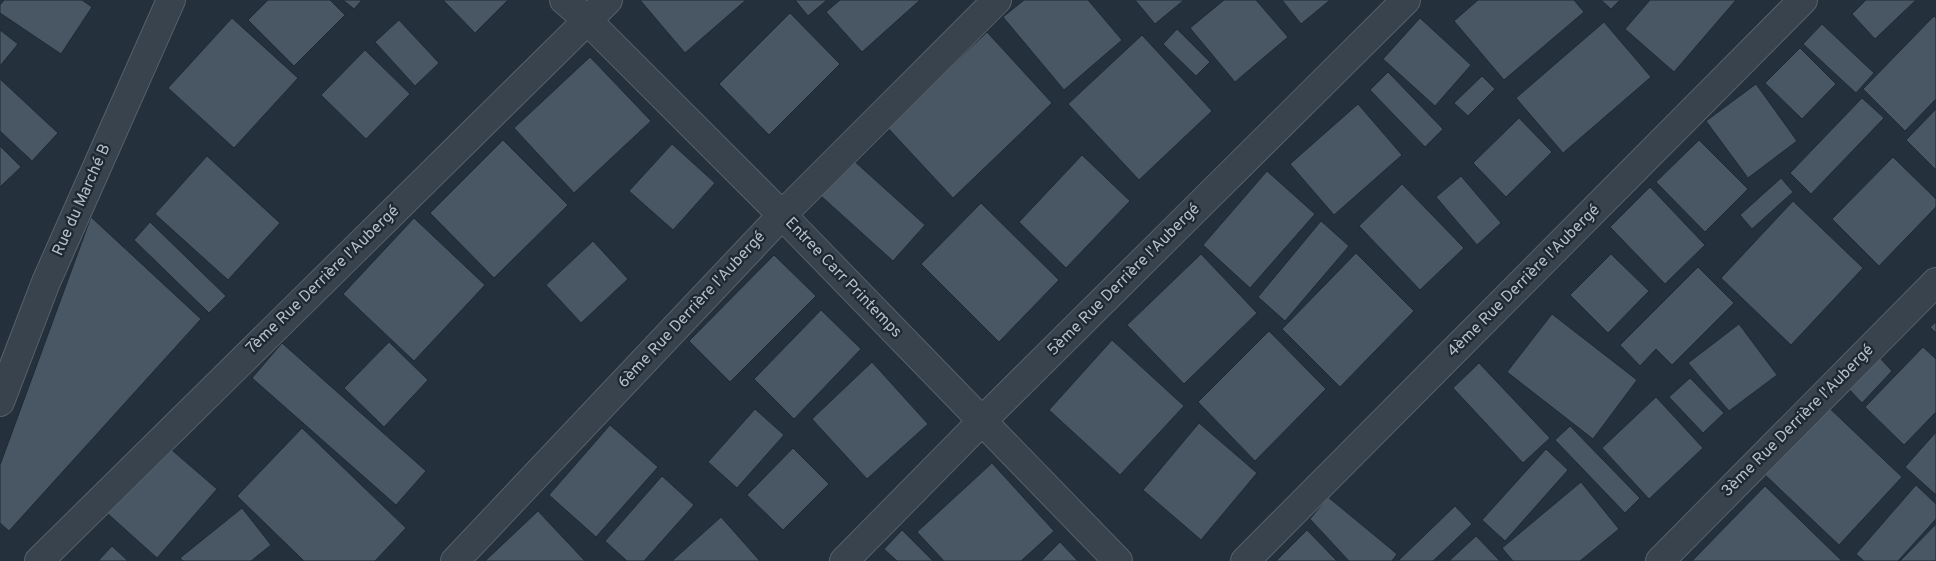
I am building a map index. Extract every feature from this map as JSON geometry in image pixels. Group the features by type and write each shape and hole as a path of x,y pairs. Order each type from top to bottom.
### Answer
{"street":[{"name":"Rue du Marché B","path":"1,398 46,282 171,0"},
{"name":"Entree Carr Printemps","path":"564,0 587,20 782,215 1118,561"},
{"name":"7ème Rue Derrière l'Aubergé","path":"39,561 608,0"},
{"name":"6ème Rue Derrière l'Aubergé","path":"455,561 782,215 997,0"},
{"name":"5ème Rue Derrière l'Aubergé","path":"844,561 982,421 1406,0"},
{"name":"4ème Rue Derrière l'Aubergé","path":"1245,561 1803,0"},
{"name":"3ème Rue Derrière l'Aubergé","path":"1660,561 1936,282"}],"building":[{"path":"4,0 82,0 92,7 61,54 0,13 0,5"},
{"path":"268,0 330,0 345,15 294,66 248,20"},
{"path":"343,0 362,0 354,9"},
{"path":"443,0 508,0 475,33"},
{"path":"640,0 746,0 685,53"},
{"path":"795,0 827,0 808,16"},
{"path":"840,0 920,0 862,52 826,12"},
{"path":"1024,0 1088,0 1122,40 1064,90 1003,17"},
{"path":"1135,0 1184,0 1155,24"},
{"path":"1224,0 1256,0 1288,37 1235,82 1190,28"},
{"path":"1282,0 1330,0 1301,24"},
{"path":"1478,0 1574,0 1584,12 1504,80 1454,21"},
{"path":"1601,0 1620,0 1611,9"},
{"path":"1650,0 1736,0 1674,72 1625,29"},
{"path":"1866,0 1916,0 1875,39 1852,14"},
{"path":"790,13 840,64 769,135 719,84"},
{"path":"1934,16 1936,18 1936,99 1905,131 1863,89"},
{"path":"232,18 298,78 234,148 168,88"},
{"path":"1420,18 1471,65 1435,106 1383,59"},
{"path":"399,20 439,63 415,86 375,42"},
{"path":"1604,22 1651,77 1563,153 1516,98"},
{"path":"1822,24 1874,73 1856,93 1803,44"},
{"path":"1177,29 1210,62 1196,76 1163,44"},
{"path":"0,30 18,44 0,66"},
{"path":"987,32 1052,103 953,198 887,127"},
{"path":"1142,35 1212,111 1139,180 1068,104"},
{"path":"1800,48 1836,84 1802,119 1765,83"},
{"path":"365,50 410,94 366,139 321,95"},
{"path":"590,57 651,121 574,193 514,128"},
{"path":"1388,72 1443,129 1425,147 1370,90"},
{"path":"1482,76 1495,89 1468,116 1454,103"},
{"path":"0,79 58,133 32,161 0,131"},
{"path":"1756,84 1797,141 1748,178 1706,121"},
{"path":"1862,98 1884,118 1811,194 1790,173"},
{"path":"1358,104 1402,155 1334,215 1290,164"},
{"path":"1936,109 1936,170 1906,140"},
{"path":"1519,118 1552,152 1506,197 1473,163"},
{"path":"503,140 568,205 494,278 430,213"},
{"path":"1699,140 1748,189 1705,232 1656,182"},
{"path":"672,144 715,183 673,230 629,191"},
{"path":"0,146 21,167 0,187"},
{"path":"1082,155 1130,201 1066,268 1019,222"},
{"path":"207,156 280,223 228,280 155,214"},
{"path":"1893,157 1936,199 1936,207 1879,266 1832,219"},
{"path":"853,160 925,225 893,261 821,196"},
{"path":"1267,171 1315,214 1250,288 1203,245"},
{"path":"1461,176 1501,223 1477,245 1436,197"},
{"path":"1781,178 1793,192 1752,229 1740,215"},
{"path":"1402,184 1464,248 1420,290 1359,226"},
{"path":"1650,187 1705,245 1665,284 1610,227"},
{"path":"1793,201 1863,268 1791,345 1721,278"},
{"path":"981,203 1059,280 999,342 921,264"},
{"path":"91,217 201,319 9,531 0,523 0,465"},
{"path":"414,218 485,285 414,361 343,294"},
{"path":"1321,221 1349,246 1285,321 1258,297"},
{"path":"150,222 226,296 209,313 134,240"},
{"path":"593,241 628,279 581,323 546,285"},
{"path":"1356,253 1414,311 1340,387 1282,329"},
{"path":"1201,254 1257,313 1184,384 1127,325"},
{"path":"1611,254 1649,291 1608,333 1570,295"},
{"path":"774,255 816,296 730,382 689,341"},
{"path":"1698,267 1734,303 1672,365 1656,349 1640,366 1620,345"},
{"path":"821,310 861,349 794,419 754,379"},
{"path":"1552,314 1637,380 1593,439 1507,372"},
{"path":"1936,322 1936,333 1930,327"},
{"path":"1739,324 1777,375 1729,411 1688,363"},
{"path":"1269,331 1326,389 1255,461 1198,402"},
{"path":"1112,340 1184,406 1120,475 1049,410"},
{"path":"389,342 428,380 384,427 344,388"},
{"path":"282,343 426,471 396,505 252,378"},
{"path":"1923,347 1936,359 1936,412 1904,445 1865,407"},
{"path":"1878,356 1892,371 1862,403 1847,387"},
{"path":"872,362 928,424 867,479 812,419"},
{"path":"1479,363 1550,438 1523,463 1453,388"},
{"path":"1690,378 1724,413 1703,433 1669,397"},
{"path":"1656,397 1703,448 1649,499 1602,448"},
{"path":"1824,403 1902,477 1839,545 1762,472"},
{"path":"755,409 784,435 737,488 708,462"},
{"path":"1199,423 1257,473 1201,540 1143,490"},
{"path":"610,425 658,467 596,537 549,495"},
{"path":"1570,426 1640,498 1625,513 1555,440"},
{"path":"302,428 406,528 375,561 304,561 237,496"},
{"path":"1936,432 1936,495 1905,467"},
{"path":"166,445 217,489 157,558 107,513"},
{"path":"793,448 829,484 783,530 747,495"},
{"path":"1546,449 1568,470 1505,541 1482,520"},
{"path":"992,463 1054,531 1021,561 944,561 917,532"},
{"path":"662,476 694,505 644,561 627,561 605,541"},
{"path":"1581,482 1619,529 1580,561 1513,561 1502,548"},
{"path":"1916,485 1936,504 1936,519 1898,561 1864,561 1856,554"},
{"path":"1765,486 1842,561 1692,561"},
{"path":"1328,497 1397,554 1392,561 1349,561 1310,519"},
{"path":"1455,506 1472,524 1433,561 1398,561"},
{"path":"242,508 271,545 251,561 183,561 180,558"},
{"path":"538,511 585,561 485,561"},
{"path":"721,517 760,561 672,561"},
{"path":"1936,524 1936,561 1900,561"},
{"path":"902,530 933,561 897,561 884,549"},
{"path":"1307,530 1337,561 1276,561"},
{"path":"1476,536 1500,561 1449,561"},
{"path":"1060,542 1078,561 1041,561"},
{"path":"112,546 128,561 98,561"}]}
